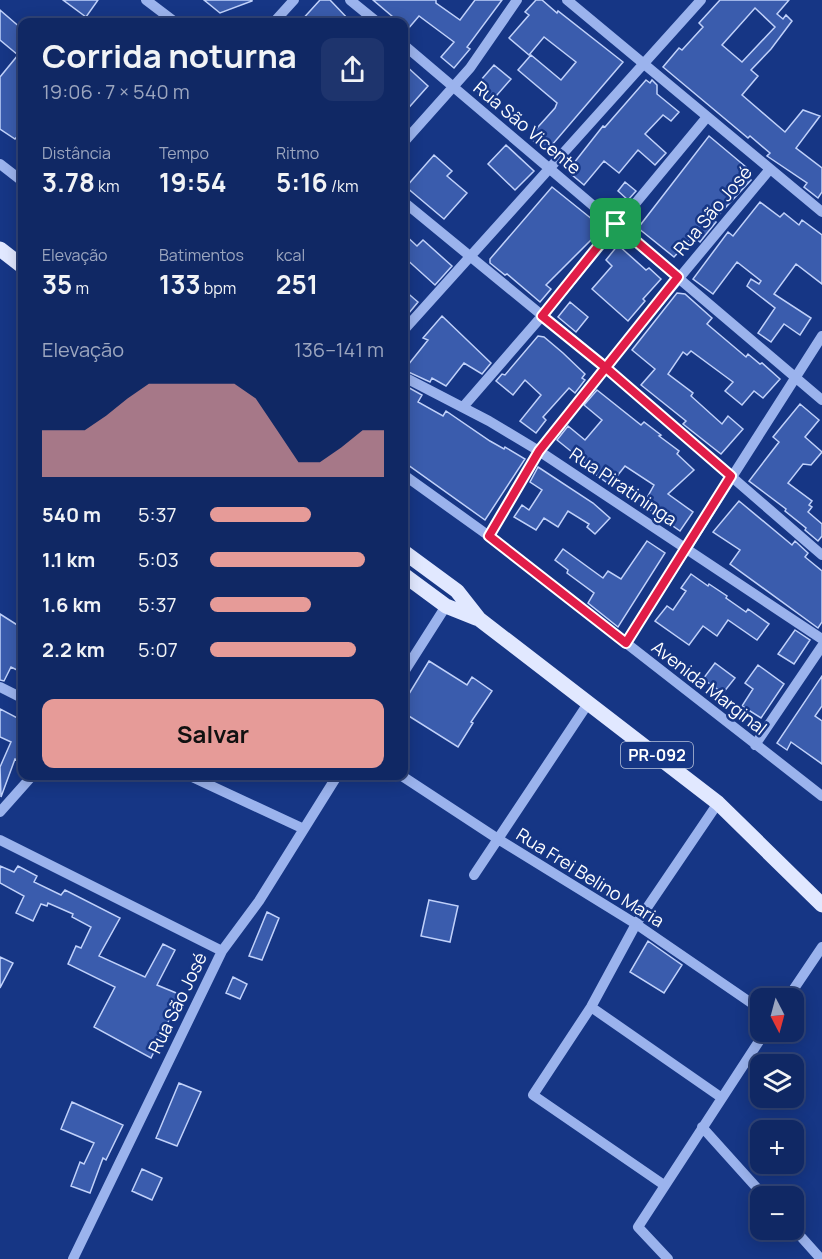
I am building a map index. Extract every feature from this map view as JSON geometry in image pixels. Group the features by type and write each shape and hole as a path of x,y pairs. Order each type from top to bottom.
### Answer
{"main road":[{"path":"0,249 18,263"},
{"name":"PR-092","path":"408,555 457,591 479,619 718,802 822,905"},
{"name":"PR-092","path":"408,578 446,606 479,619"}],"street":[{"path":"147,0 170,18"},
{"path":"278,18 294,0"},
{"path":"350,0 372,18"},
{"path":"408,138 454,87 517,0"},
{"path":"567,0 822,212"},
{"path":"408,326 701,0"},
{"name":"Rua São Vicente","path":"408,48 822,400"},
{"path":"463,407 542,316 706,117"},
{"path":"0,164 18,178"},
{"name":"Rua São José","path":"489,536 539,451 678,277 770,169"},
{"path":"408,205 605,367 822,555"},
{"path":"626,643 822,336"},
{"name":"Rua Piratininga","path":"408,379 463,407 539,451 822,639"},
{"name":"Avenida Marginal","path":"408,478 489,536 822,796"},
{"path":"408,666 446,606"},
{"path":"754,745 822,646"},
{"path":"0,687 18,696"},
{"path":"474,875 589,702"},
{"path":"0,812 28,780"},
{"path":"199,780 304,829"},
{"name":"Rua São José","path":"73,1259 222,951 259,902 335,780"},
{"name":"Rua Frei Belino Maria","path":"408,780 498,839 636,924 750,1002"},
{"path":"664,1185 533,1095 591,1007 636,924 718,802"},
{"path":"0,840 222,951"},
{"path":"795,988 822,948"},
{"path":"591,1007 722,1098"},
{"path":"668,1259 638,1227 758,1042"},
{"path":"702,1127 755,1186"},
{"path":"804,1240 821,1259"}],"building":[{"path":"63,0 98,0 86,17"},
{"path":"204,0 252,0 252,1 220,13"},
{"path":"320,0 330,0 347,18 304,18"},
{"path":"373,0 436,0 436,3 460,20 475,0 502,0 467,47 470,49 454,68 441,57 454,42 419,16 408,29 408,18 394,18"},
{"path":"536,0 542,0 557,13 558,11 623,62 546,152 529,137 557,103 518,70 531,55 561,80 576,62 544,37 529,55 509,38 529,15 525,12"},
{"path":"720,0 789,0 777,14 783,19 786,15 792,21 771,49 751,70 758,76 742,95 785,132 803,110 820,116 796,148 822,168 822,192 818,198 804,187 807,183 767,156 770,153 750,136 748,138 663,67 679,48 682,50 703,27 699,23","holes":["755,8 775,27 742,62 722,45"]},
{"path":"0,10 18,26 18,55 0,40"},
{"path":"18,55 18,136 15,139 0,129 0,77"},
{"path":"494,65 511,79 490,103 474,88"},
{"path":"408,68 428,86 408,108"},
{"path":"646,80 650,83 652,80 657,85 657,94 679,112 671,121 663,115 645,134 666,153 655,165 638,150 619,173 604,161 584,185 571,174 570,168 603,126 605,127"},
{"path":"709,136 752,172 748,177 751,180 714,220 716,222 700,242 693,236 674,257 638,228"},
{"path":"506,145 534,171 515,190 488,164"},
{"path":"434,155 452,171 447,176 467,193 444,219 408,189 408,185"},
{"path":"625,182 636,191 628,200 618,191"},
{"path":"552,187 603,228 546,285 551,289 540,302 490,263 490,259"},
{"path":"760,202 780,217 784,213 799,225 802,220 822,235 822,284 796,264 774,294 811,318 800,335 784,324 771,342 758,333 775,308 747,286 751,279 759,284 761,281 737,262 713,294 693,279 728,232 733,236"},
{"path":"408,238 417,246 423,240 452,266 435,285 408,261"},
{"path":"618,245 646,270 649,268 661,279 628,321 592,289 612,266 606,260"},
{"path":"408,293 418,302 408,314"},
{"path":"677,293 685,294 712,318 707,324 746,357 748,354 760,364 762,363 780,379 763,398 754,391 742,405 725,391 733,382 691,351 687,355 683,352 668,374 693,393 691,396 722,424 728,416 743,429 721,454 683,424 686,421 641,385 655,369 632,350"},
{"path":"570,302 588,317 576,332 558,317"},
{"path":"442,316 491,363 482,374 464,363 446,386 432,378 430,382 408,372 408,365 428,340 423,338"},
{"path":"538,336 544,337 563,353 585,374 582,378 585,380 575,393 569,388 543,417 546,420 536,433 520,421 541,395 525,380 513,395 496,381 502,374 505,375"},
{"path":"408,387 422,395 418,402 443,416 446,411 490,441 525,459 485,520 408,465"},
{"path":"597,390 641,425 644,422 661,435 659,436 679,451 677,454 694,470 668,494 693,512 680,531 643,505 654,485 625,466 610,485 557,440 568,426 585,440 602,420 584,405"},
{"path":"800,404 819,420 805,437 822,452 811,465 803,464 788,483 812,501 809,505 812,507 808,512 822,524 822,536 818,541 785,511 786,509 749,481 779,442 773,437"},
{"path":"538,467 593,503 610,518 595,534 587,527 589,524 568,511 558,527 544,518 536,530 514,517 522,505 529,510 542,490 530,482"},
{"path":"739,501 792,545 795,541 808,553 805,557 822,571 822,622 818,628 730,564 740,550 713,532"},
{"path":"647,541 665,553 618,627 588,603 594,593 567,573 568,570 555,560 563,549 603,578 608,571 621,579"},
{"path":"691,574 727,596 726,598 746,612 748,609 769,624 757,640 728,620 717,636 703,626 689,645 655,621 667,606 673,610 686,591 681,588"},
{"path":"0,614 18,625 18,670 11,667 4,681 0,680"},
{"path":"795,630 810,640 794,664 778,654"},
{"path":"429,661 467,685 472,677 492,691 471,722 473,723 458,747 408,716 408,695"},
{"path":"715,663 735,678 723,693 703,679"},
{"path":"758,665 784,684 761,718 742,706 753,689 745,683"},
{"path":"822,676 822,706 815,716 822,721 822,764 791,742 787,750 777,743"},
{"path":"0,709 18,718 18,760 15,759 1,797 0,767 11,742 0,737"},
{"path":"0,866 14,872 18,866 37,876 34,882 61,895 65,890 120,918 99,956 145,977 163,944 175,950 157,985 181,995 151,1058 94,1027 115,987 68,964 76,946 81,948 91,927 72,917 73,914 48,903 47,906 41,904 33,921 16,913 24,896 0,883"},
{"path":"429,900 458,906 450,942 421,936"},
{"path":"267,912 279,918 262,960 249,956"},
{"path":"648,941 682,965 664,993 630,972"},
{"path":"0,957 13,963 0,988"},
{"path":"233,977 247,984 240,999 226,993"},
{"path":"179,1083 201,1092 177,1146 156,1138"},
{"path":"72,1102 123,1125 106,1160 103,1158 90,1193 71,1186 80,1162 84,1164 94,1143 61,1129"},
{"path":"142,1169 162,1178 152,1200 132,1191"}],"route":[{"path":"616,224 542,316 605,367 731,476 626,643 489,536 539,451 605,367 678,277 616,224"}]}
